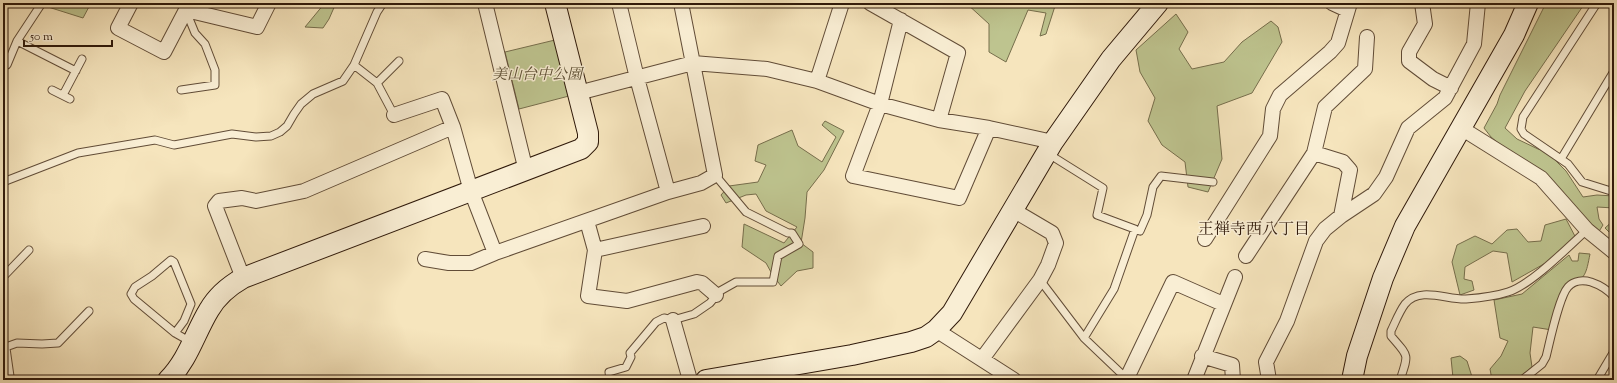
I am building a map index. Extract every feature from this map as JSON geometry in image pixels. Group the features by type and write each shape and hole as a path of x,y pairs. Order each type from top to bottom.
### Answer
{"street":[{"path":"131,3 118,28 164,52 186,10 257,27 268,3"},
{"path":"484,3 526,171"},
{"path":"168,380 193,344 208,310 213,303 234,283 243,278 581,149 588,142 588,133 555,3"},
{"path":"619,3 637,78 668,192"},
{"path":"425,259 448,263 471,263 587,220 668,192 701,183 715,175 681,3"},
{"path":"817,81 842,3"},
{"path":"870,3 958,53 939,120"},
{"path":"706,380 852,355 911,342 926,337 936,330 952,313 1050,148 1111,60 1158,3"},
{"path":"1205,239 1270,136 1273,108 1280,95 1330,52 1338,43 1349,6 1332,3"},
{"path":"1422,3 1425,24 1409,52 1409,61 1434,79 1451,88"},
{"path":"1269,380 1266,362 1287,321 1316,241 1325,230 1341,216 1374,194 1386,177 1408,128 1446,98 1474,44 1478,3"},
{"path":"1352,380 1357,356 1383,278 1405,226 1514,35 1528,3"},
{"path":"901,20 880,104 853,176 959,198 989,128"},
{"path":"1246,256 1314,153 1325,107 1365,69 1367,36"},
{"path":"578,93 694,63 767,69 817,81 880,104 939,120 989,128 1050,148"},
{"path":"394,115 442,99 453,127 472,191 495,253"},
{"path":"243,278 215,206 219,201 242,198 256,201 304,191 453,127"},
{"path":"1461,128 1541,178 1586,230 1614,252"},
{"path":"1314,153 1343,162 1350,170 1341,216"},
{"path":"982,359 1040,280 1048,265 1056,243 1052,233 1013,210"},
{"path":"587,220 595,250 588,296 627,301 697,282 702,283 716,295"},
{"path":"595,250 703,226"},
{"path":"1194,380 1202,356 1235,277"},
{"path":"1126,380 1173,282 1224,304"},
{"path":"673,320 690,380"},
{"path":"936,330 1014,380"},
{"path":"3,353 7,380"},
{"path":"1202,356 1232,365 1233,380"}],"lane":[{"path":"3,64 7,65 17,41 42,3"},
{"path":"3,182 78,153 155,140 174,145 232,134 256,137 271,136 280,132 284,129 301,104 313,94 343,81 354,65 377,12 383,3"},
{"path":"1597,3 1523,117 1521,129 1524,134 1568,164 1582,182 1614,192"},
{"path":"181,90 197,91 215,85 215,70 205,44 195,33 186,10"},
{"path":"17,41 76,71"},
{"path":"63,95 82,59"},
{"path":"376,83 399,61"},
{"path":"354,65 376,83 394,115"},
{"path":"1561,159 1614,72"},
{"path":"52,90 70,99"},
{"path":"1050,148 1103,188 1097,215 1140,231 1147,215 1153,187 1161,176 1213,182"},
{"path":"610,380 608,372 626,367 631,357 630,353 656,322 664,318 673,320 694,314 710,303 720,291 736,282 773,282 778,256 799,244 792,233 788,233 746,212 715,175"},
{"path":"1084,338 1114,289 1135,229"},
{"path":"1400,380 1407,359 1406,353 1391,336 1391,331 1406,304 1414,298 1422,295 1466,299 1508,292 1519,288 1536,275 1586,230"},
{"path":"3,277 29,250"},
{"path":"175,333 184,321 191,304 174,262 171,260 152,276 135,287 132,294 134,299 175,333 193,344"},
{"path":"1040,280 1084,338 1126,380"},
{"path":"1522,380 1542,364 1546,357 1563,296 1568,286 1575,282 1586,280 1598,284 1614,297"},
{"path":"3,348 17,343 58,343 89,311"},
{"path":"1597,380 1613,353 1614,348"}],"green space":[{"path":"47,3 91,3 83,18 45,6"},
{"path":"323,3 336,3 323,28 305,27 324,4"},
{"path":"966,3 1056,3 1046,34 1040,36 1046,13 1028,10 1006,62 989,52 989,24"},
{"path":"1546,3 1585,3 1525,91 1505,128 1517,139 1538,149 1546,151 1566,171 1583,197 1597,195 1614,196 1614,208 1597,207 1599,219 1603,225 1598,233 1531,170 1491,137 1484,128"},
{"path":"1176,14 1188,32 1179,49 1192,69 1224,62 1242,42 1271,21 1278,27 1282,42 1252,93 1217,106 1222,159 1208,192 1188,187 1185,162 1162,145 1148,121 1155,98 1140,72 1136,50"},
{"name":"美山台中公園","path":"555,40 569,96 519,109 505,52"},
{"path":"825,121 844,131 824,170 807,192 801,243 813,252 813,268 797,271 781,286 766,263 742,247 744,224 784,243 797,227 766,211 756,194 746,195 726,203 721,195 729,186 758,182 766,165 755,161 758,145 792,130 798,146 822,162 836,137 822,125"},
{"path":"1566,219 1578,242 1558,256 1512,282 1507,253 1493,251 1465,267 1464,279 1472,281 1474,290 1460,295 1452,262 1457,245 1475,236 1492,244 1507,230 1517,229 1528,242 1541,241 1545,225"},
{"path":"1614,220 1614,235 1613,236 1605,228"},
{"path":"1579,253 1590,254 1586,271 1582,278 1568,288 1552,330 1533,327 1530,353 1532,367 1516,380 1492,380 1490,369 1501,356 1508,341 1500,338 1494,300 1522,294 1569,255 1572,261 1578,261"},
{"path":"1460,356 1467,361 1473,380 1451,380 1453,378 1451,358"}],"district":[{"name":"王禅寺西八丁目","path":"1254,228"}]}
